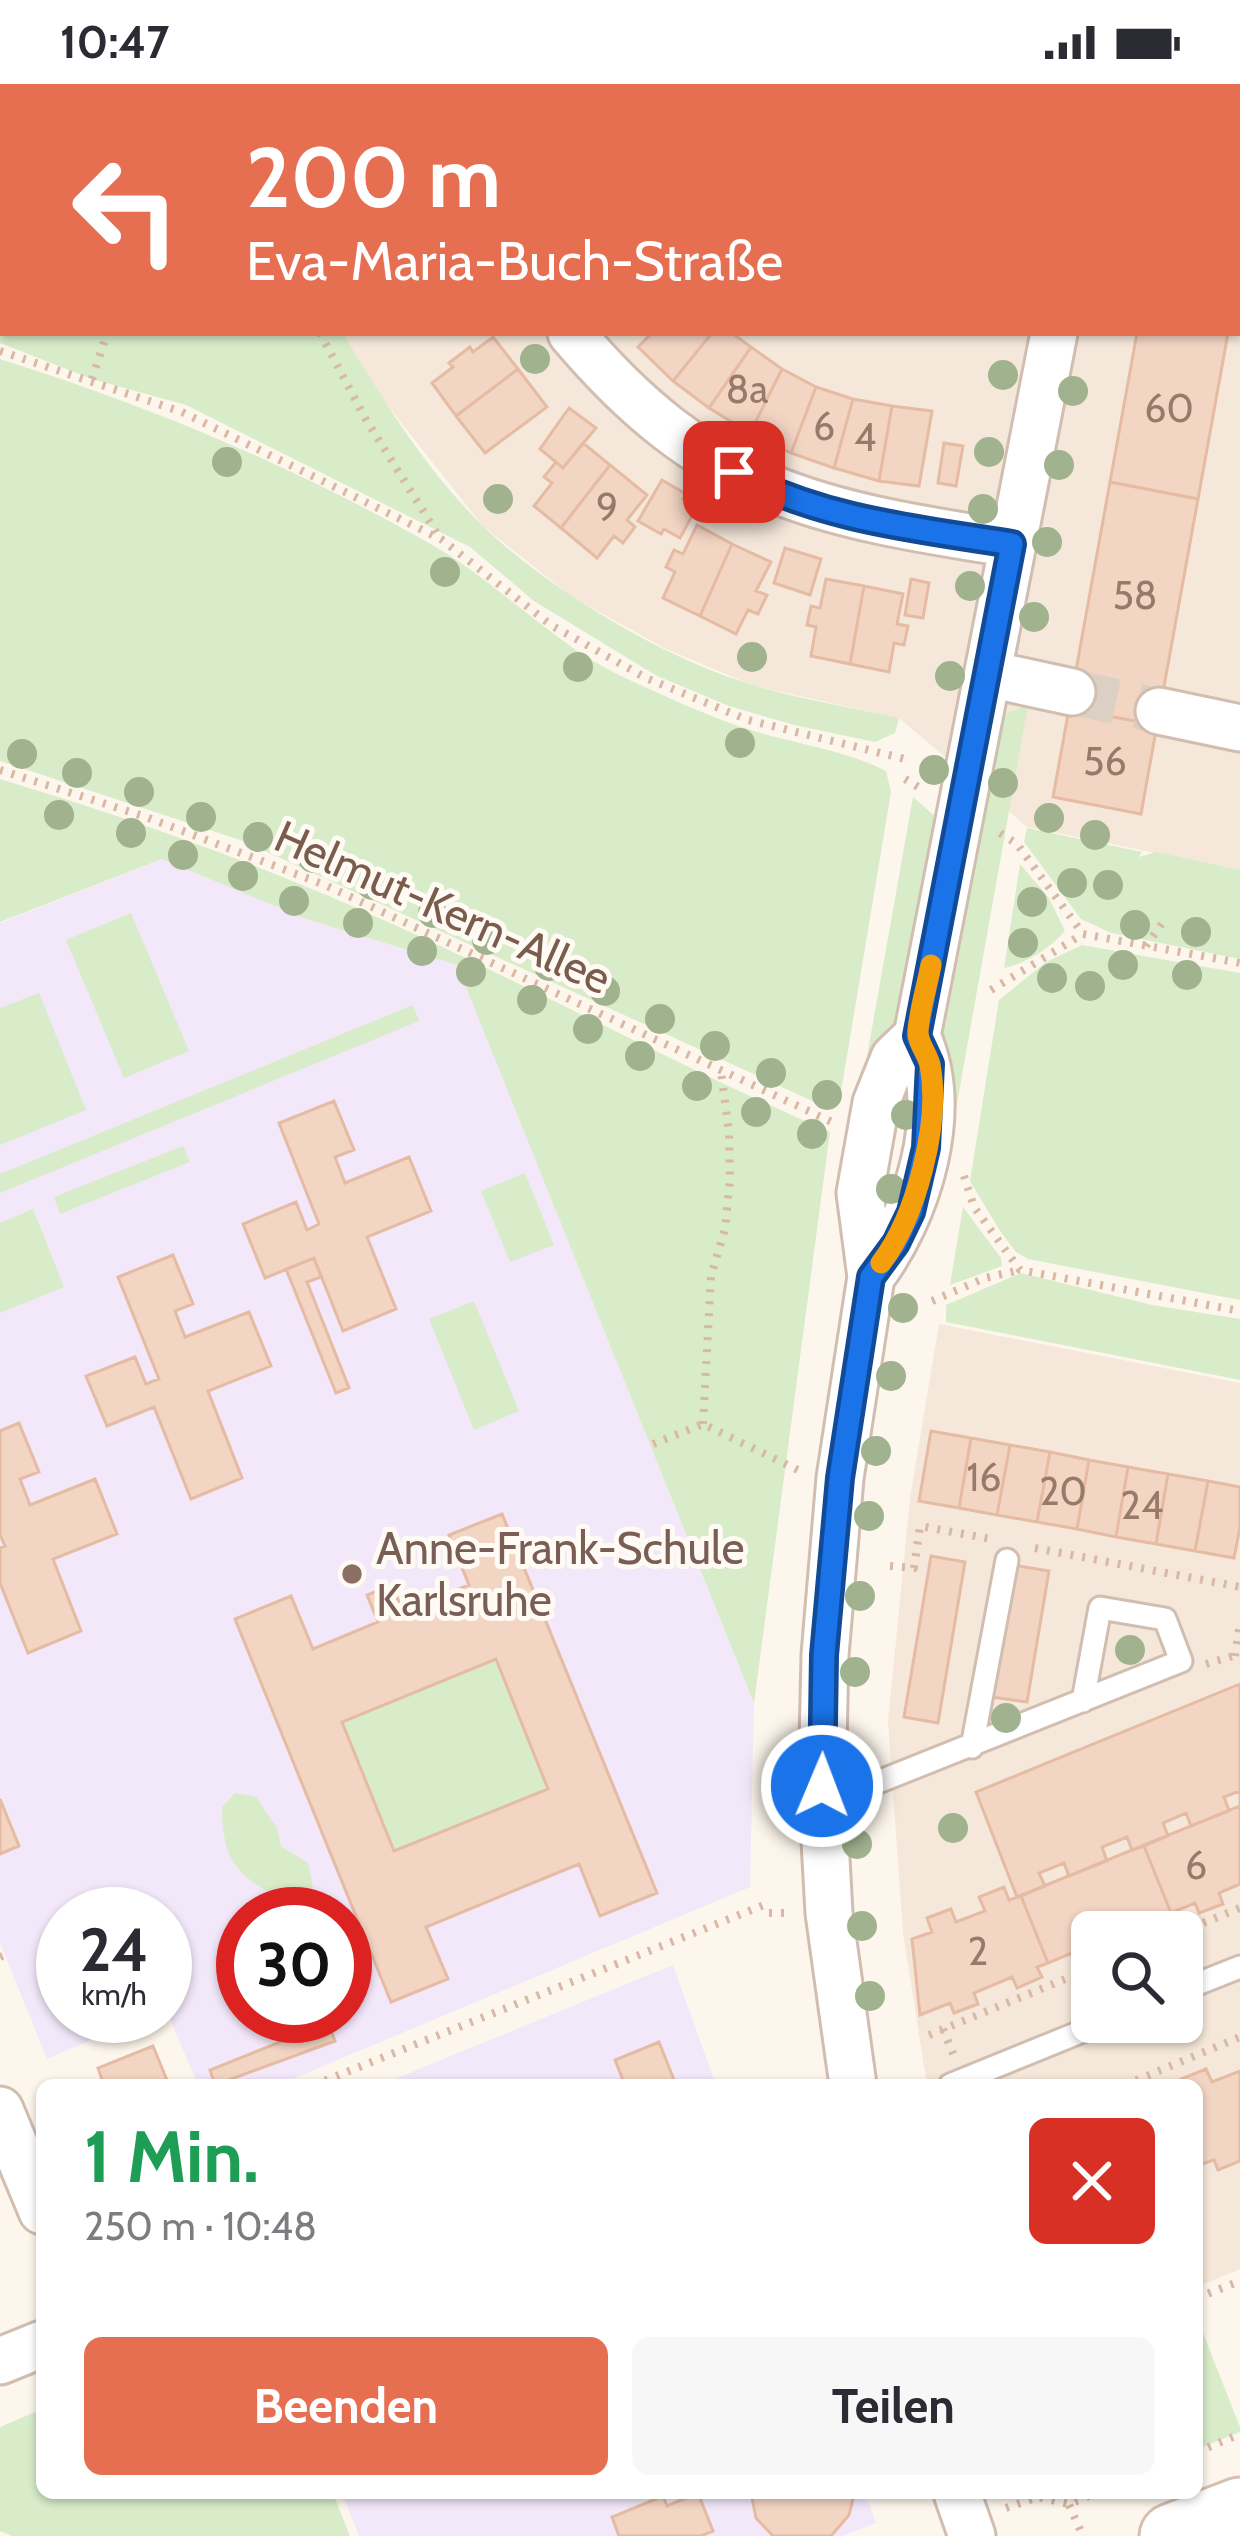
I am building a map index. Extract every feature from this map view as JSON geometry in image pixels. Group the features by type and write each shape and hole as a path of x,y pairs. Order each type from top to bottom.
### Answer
{"street":[{"path":"574,336 652,418 705,456 762,488 849,515 1012,544"},
{"path":"852,2079 829,1913 823,1804 824,1655 840,1478 871,1277 860,1193 876,1103 894,1058 917,1036 1053,336"},
{"path":"989,674 1072,692"},
{"path":"1160,711 1240,728"},
{"path":"0,2110 36,2197"},
{"path":"0,2361 36,2346"},
{"path":"958,2499 972,2536"},
{"path":"1172,2536 1240,2510"}],"lane":[{"path":"972,1747 1009,1551"},
{"path":"823,1804 972,1747 1180,1661 1165,1619 1100,1608 1083,1701"},
{"path":"1203,1982 1240,1967"},
{"path":"965,2079 1071,2036"}],"path":[{"path":"92,379 106,336"},
{"path":"322,336 364,418 441,539"},
{"path":"0,351 182,412 441,539 550,625 646,678 748,720 909,760"},
{"name":"Helmut-Kern-Allee","path":"0,770 146,817 326,885 849,1130"},
{"path":"1017,844 1083,934"},
{"path":"1147,946 1166,919"},
{"path":"991,990 1083,934 1240,963"},
{"path":"703,1424 711,1276 725,1229 730,1179 730,1132 721,1070"},
{"path":"962,1171 974,1208 1020,1270"},
{"path":"932,1301 985,1278 1020,1270 1240,1311"},
{"path":"652,1444 703,1424 793,1469"},
{"path":"890,1565 914,1568 920,1526 1009,1551"},
{"path":"1033,1547 1240,1587"},
{"path":"1123,1581 1126,1565"},
{"path":"1235,1656 1240,1623"},
{"path":"329,2079 769,1903"},
{"path":"1203,1923 1240,1908"},
{"path":"929,2035 1071,1977"},
{"path":"943,2029 954,2057"},
{"path":"1139,2079 1240,2037"},
{"path":"1203,2296 1240,2281"},
{"path":"1203,2449 1240,2434"},
{"path":"1069,2504 1083,2536"}],"shaded area":[{"path":"345,336 1240,336 1240,870 1027,827 899,718 754,686 664,648 572,597 483,526 383,400"},
{"name":"Anne-Frank-Schule Karlsruhe","path":"163,859 306,919 457,965 754,1703 750,1887 292,2079 195,2079 180,2043 192,2043 192,1887 36,1887 36,2032 0,1943 0,923"},
{"path":"939,1324 1240,1383 1240,2269 1203,2284 1203,2079 926,2079 903,1933 888,1722 910,1498"},
{"path":"673,1965 714,2079 395,2079"},
{"name":"Anne-Frank-Schule Karlsruhe","path":"41,2043 84,2043 47,2059"},
{"path":"344,2499 867,2499 876,2523 843,2536 359,2536"}],"green space":[{"path":"0,336 345,336 442,481 482,525 540,574 611,620 685,659 774,691 899,718 895,733 875,742 794,725 729,706 657,676 534,601 470,547 186,405 92,379 0,343"},
{"path":"0,359 167,418 330,490 458,561 572,647 621,676 731,723 853,757 886,771 891,792 841,1092 830,1109 243,841 0,761"},
{"path":"1028,705 951,1137 942,1137 952,1076 942,1028 997,722 1004,714"},
{"path":"0,779 178,837 352,906 830,1132 754,1703 457,965 306,919 162,859 0,922"},
{"path":"913,797 938,819 904,1014 855,1124"},
{"path":"1027,828 1142,852 1139,857 1156,852 1240,870 1240,959 1111,933 1081,919 1024,842"},
{"path":"1020,864 1049,898 1065,931 1038,954 1004,968"},
{"path":"131,913 189,1051 124,1078 66,940"},
{"path":"1082,945 1240,973 1240,1300 1028,1259 1000,1231 970,1181 999,1000 1046,962"},
{"path":"39,993 86,1110 0,1145 0,1008"},
{"path":"413,1005 419,1021 0,1193 0,1174"},
{"path":"183,1146 190,1162 60,1214 54,1197"},
{"path":"525,1173 554,1245 510,1262 481,1191"},
{"path":"963,1207 1002,1266 950,1285"},
{"path":"33,1209 64,1287 0,1313 0,1223"},
{"path":"1021,1273 1152,1305 1240,1319 1240,1380 946,1322 946,1305"},
{"path":"474,1301 519,1411 474,1430 429,1319"},
{"path":"496,1659 548,1789 394,1851 342,1722"},
{"path":"235,1793 256,1797 277,1828 281,1846 308,1863 313,1887 261,1887 245,1876 226,1844 222,1807"},
{"path":"1203,2333 1240,2427 1240,2432 1203,2447"},
{"path":"36,2412 36,2499 335,2499 350,2536 12,2536 0,2531 0,2427"}],"building":[{"path":"649,336 710,336 673,381 638,347"},
{"path":"710,336 736,336 751,347 709,408 673,381"},
{"path":"1136,336 1227,336 1198,499 1110,482"},
{"path":"493,337 518,369 456,416 432,383 470,347 473,352"},
{"path":"751,347 782,369 750,433 709,408"},
{"path":"518,369 547,407 485,453 456,416"},
{"path":"782,369 816,387 791,453 750,433"},
{"path":"816,387 853,399 834,468 791,453"},
{"path":"853,399 892,406 879,481 834,468"},
{"path":"892,406 932,411 919,486 879,481"},
{"path":"569,408 596,428 563,468 540,449"},
{"path":"583,443 610,465 561,528 534,506 552,483 544,477 556,462 563,468"},
{"path":"944,443 963,446 956,486 938,483"},
{"path":"610,465 647,495 627,520 635,527 623,543 614,536 597,558 561,528"},
{"path":"662,480 697,507 680,538 638,521"},
{"path":"1110,482 1198,499 1157,725 1069,709"},
{"path":"697,525 732,544 700,616 663,598 675,572 666,567 674,550 683,554"},
{"path":"732,544 771,562 756,591 767,595 758,614 748,610 736,634 700,616"},
{"path":"785,548 821,559 810,595 774,583"},
{"path":"826,579 864,586 850,664 811,656 816,627 807,625 811,606 820,608"},
{"path":"911,579 929,583 923,618 905,615"},
{"path":"864,586 903,594 897,624 908,626 904,645 894,643 889,672 850,664"},
{"path":"1069,709 1157,725 1141,814 1053,797"},
{"path":"334,1101 354,1150 335,1157 345,1183 409,1157 431,1211 367,1237 396,1309 343,1331 314,1258 265,1278 243,1224 296,1202 307,1230 319,1224 279,1123"},
{"path":"173,1255 193,1304 175,1311 185,1337 249,1312 271,1366 208,1391 242,1478 191,1499 154,1407 107,1426 86,1376 135,1357 146,1384 159,1379 118,1277"},
{"path":"314,1258 321,1277 307,1282 349,1388 336,1393 286,1269"},
{"path":"19,1423 39,1472 20,1479 30,1505 95,1479 117,1534 53,1559 81,1631 28,1653 0,1583 0,1548 5,1546 0,1535 0,1431"},
{"path":"931,1431 971,1438 959,1508 919,1501"},
{"path":"971,1438 1010,1445 997,1515 959,1508"},
{"path":"1010,1445 1050,1452 1037,1522 997,1515"},
{"path":"1050,1452 1089,1460 1077,1529 1037,1522"},
{"path":"1089,1460 1128,1467 1116,1537 1077,1529"},
{"path":"1128,1467 1168,1474 1156,1544 1116,1537"},
{"path":"1168,1474 1208,1481 1195,1551 1156,1544"},
{"path":"1208,1481 1240,1487 1234,1558 1195,1551"},
{"path":"502,1514 657,1893 600,1916 579,1864 426,1927 448,1979 391,2002 372,1955 372,1887 344,1887 235,1619 291,1596 313,1649 378,1622 367,1595 392,1585 403,1612 469,1585 449,1535","holes":["496,1659 548,1789 394,1851 342,1722"]},
{"path":"931,1556 965,1562 938,1723 904,1717"},
{"path":"1013,1565 1049,1571 1027,1702 991,1697"},
{"path":"1240,1684 1240,1806 1017,1897 976,1792"},
{"path":"1240,1791 1240,1884 1219,1893 1223,1904 1203,1912 1195,1903 1170,1911 1144,1846 1168,1836 1163,1823 1186,1813 1191,1826 1229,1811 1224,1797"},
{"path":"0,1799 19,1846 0,1854"},
{"path":"1127,1837 1132,1850 1144,1846 1170,1911 1071,1911 1071,1953 1048,1963 1021,1896 1045,1886 1039,1873 1064,1863 1069,1876 1107,1861 1102,1847"},
{"path":"1004,1887 1009,1900 1021,1896 1048,1963 1037,1967 1042,1977 1017,1988 1012,1977 974,1993 978,2004 954,2013 950,2003 920,2015 912,1939 932,1932 927,1918 951,1909 956,1922 985,1911 979,1897"},
{"path":"659,2042 674,2079 623,2079 615,2060"},
{"path":"278,2043 330,2043 231,2079 213,2079 210,2070"},
{"path":"153,2046 167,2079 102,2079 98,2068"},
{"path":"1206,2069 1212,2082 1240,2071 1240,2161 1218,2170 1214,2160 1203,2164 1203,2079 1181,2079"},
{"path":"656,2499 664,2499 667,2506 700,2499 713,2531 701,2536 619,2536 612,2517"},
{"path":"752,2499 853,2499 849,2515 831,2536 773,2536 756,2518"}],"tunnel":[{"path":"1072,692 1159,711"}],"slow traffic":[{"path":"881,1263 911,1212 926,1148 930,1064 917,1036 931,965"}],"place":[{"name":"Anne-Frank-Schule Karlsruhe","path":"352,1574"}],"route":[{"path":"734,472 762,488 826,510 1012,544 917,1036 930,1064 926,1148 911,1212 871,1277 840,1478 824,1655 822,1786"}]}
